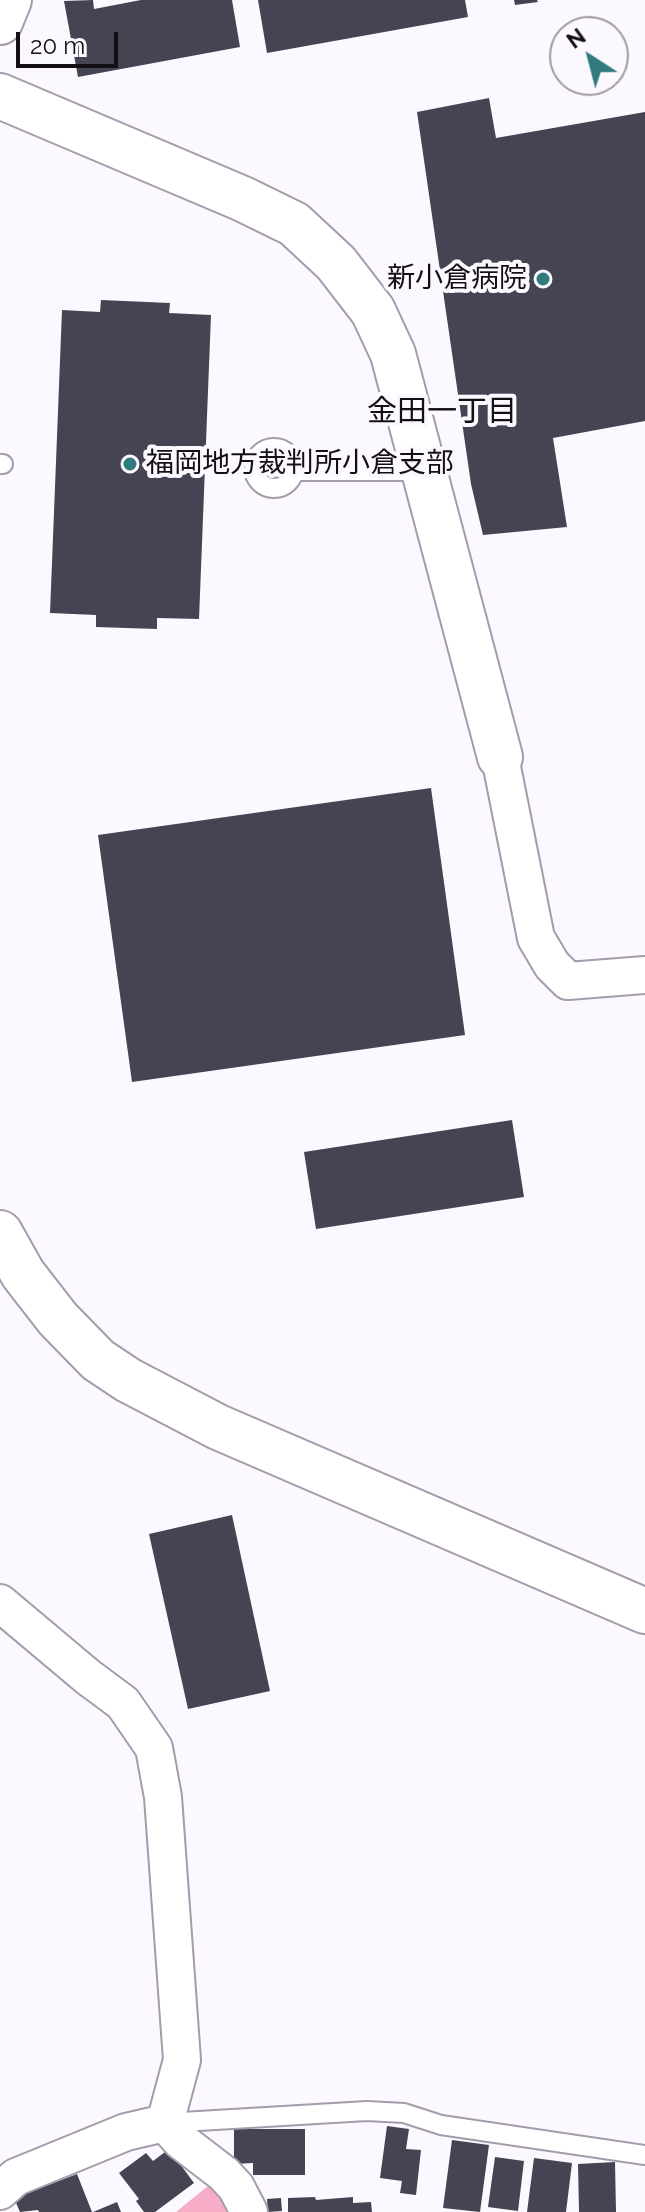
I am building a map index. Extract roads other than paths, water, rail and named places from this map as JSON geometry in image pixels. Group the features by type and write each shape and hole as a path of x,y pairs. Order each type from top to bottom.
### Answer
{"street":[{"path":"0,22 9,0"},
{"path":"0,96 243,199 294,224 336,263 373,311 393,354 500,757 536,938 552,965 568,981 645,975"},
{"path":"0,1233 23,1274 58,1319 98,1360 128,1380 218,1427 645,1611"},
{"path":"0,1603 123,1703 154,1748 163,1797 182,2060 165,2123"},
{"path":"0,2191 16,2177 112,2137 165,2123"},
{"path":"165,2123 181,2141 224,2174 242,2195 249,2212"}],"lane":[{"path":"293,471 423,471"},
{"path":"165,2123 367,2111 404,2113 441,2125 645,2155"}],"place":[{"name":"新小倉病院","path":"543,279"},
{"name":"福岡地方裁判所小倉支部","path":"130,464"}],"district":[{"name":"金田一丁目","path":"442,412"}]}
